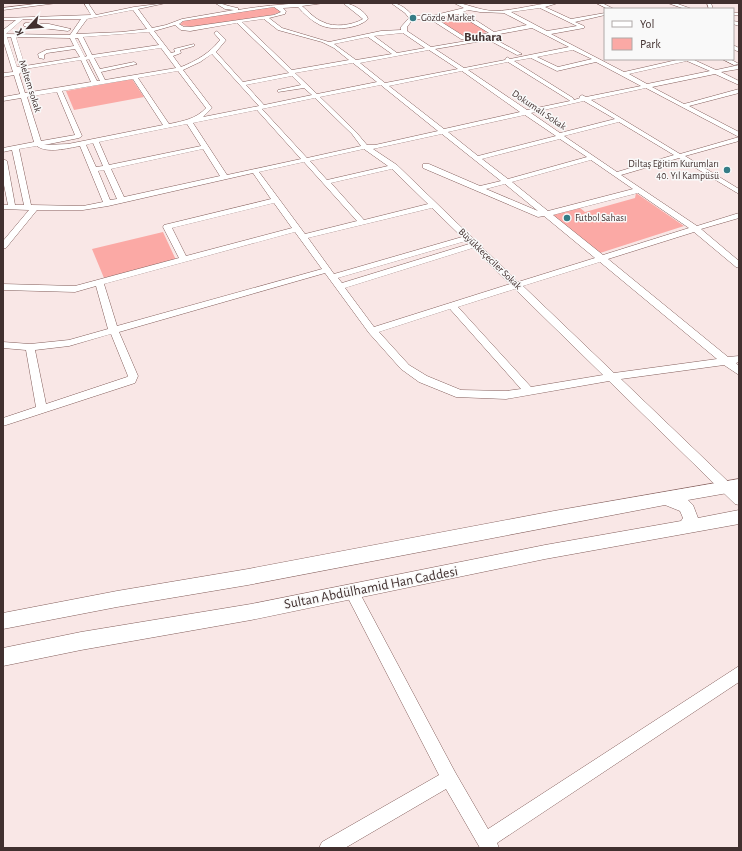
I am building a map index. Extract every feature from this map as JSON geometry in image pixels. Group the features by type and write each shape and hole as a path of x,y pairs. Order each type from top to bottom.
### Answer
{"main road":[{"path":"3,621 117,599 255,576 554,518 733,487"},
{"path":"668,499 683,504 689,510 691,517 690,523 684,527"},
{"name":"Sultan Abdülhamid Han Caddesi","path":"6,656 81,641 251,612 545,552 739,517"},
{"path":"3,633 21,617"}],"street":[{"path":"3,9 16,6 55,3"},
{"path":"86,3 94,16"},
{"path":"3,19 85,18 164,3"},
{"path":"195,18 218,10 218,3 227,8 259,8"},
{"path":"150,30 195,18 275,6 284,7 320,3"},
{"path":"196,28 264,18 300,7 320,3"},
{"path":"300,7 321,24 343,26 358,23 366,19 365,16 345,3"},
{"path":"393,3 407,12 412,18"},
{"path":"456,3 466,8 506,12 556,3"},
{"path":"598,3 610,8"},
{"path":"670,3 687,8"},
{"path":"514,5 522,9"},
{"path":"3,34 24,15 16,6"},
{"path":"275,6 284,10 283,13"},
{"path":"540,6 582,27 546,33"},
{"path":"134,8 209,108 206,113 199,118 189,122"},
{"path":"330,43 364,36 404,31 404,27 412,18 431,17 459,12 466,8"},
{"path":"126,10 130,15"},
{"path":"459,12 493,33"},
{"path":"506,12 739,134"},
{"path":"570,21 604,14"},
{"path":"431,17 463,38"},
{"path":"72,36 85,18"},
{"path":"264,18 280,29 330,43 506,181 739,371"},
{"path":"177,22 181,28"},
{"name":"Büyükkeçeciler Sokak","path":"238,22 354,133 394,167 612,377 733,487 739,500"},
{"path":"217,33 217,26 221,24"},
{"path":"13,25 49,26 57,29 77,29"},
{"path":"138,26 142,31"},
{"path":"343,26 348,30"},
{"path":"428,47 532,26"},
{"path":"3,34 80,37 109,36 150,30 196,28 210,29 217,33 223,40 220,45 192,65 180,69 3,99"},
{"name":"Dokumalı Sokak","path":"404,31 406,34 460,68 696,229 739,265"},
{"path":"353,33 364,36 394,55"},
{"name":"Meltem sokak","path":"3,34 10,61 16,72 20,96 34,144"},
{"name":"Meltem sokak","path":"13,35 23,68"},
{"path":"72,36 95,84"},
{"path":"80,37 104,82"},
{"path":"481,37 508,58 571,99"},
{"path":"240,82 394,55 463,38 481,37 519,54"},
{"path":"169,56 179,52 176,50 192,45"},
{"path":"3,75 16,72 23,68 162,46"},
{"path":"508,58 519,54 570,46"},
{"path":"34,144 55,148 95,141 508,58 532,56 570,46"},
{"path":"42,58 41,54 46,52 76,47"},
{"path":"212,51 240,82 260,108 362,222"},
{"path":"532,56 557,69 594,59 604,54"},
{"path":"3,57 10,61"},
{"path":"623,74 684,60"},
{"path":"690,60 739,83"},
{"path":"727,60 738,65"},
{"path":"98,71 134,64"},
{"path":"3,207 84,208 108,204 523,111 646,86 738,65"},
{"path":"3,72 16,72"},
{"path":"135,77 167,126"},
{"path":"280,91 305,86"},
{"path":"3,150 79,136 59,90"},
{"path":"683,106 739,91"},
{"path":"523,111 571,99 583,98 739,192"},
{"path":"477,158 620,120"},
{"path":"189,122 225,178"},
{"path":"729,130 739,127"},
{"path":"616,174 739,139"},
{"path":"95,141 106,168 122,200"},
{"path":"82,143 108,204"},
{"path":"94,170 205,147"},
{"path":"16,148 31,207"},
{"path":"478,188 592,158"},
{"path":"3,161 12,207"},
{"path":"426,166 554,220"},
{"path":"326,182 394,167"},
{"path":"255,171 372,331 405,366 423,379 460,394 506,395 530,392 612,377 739,359"},
{"path":"547,214 640,190"},
{"path":"184,260 167,227 275,200"},
{"path":"3,287 63,290 75,289 184,260 300,233 362,222 434,205"},
{"path":"4,244 31,207"},
{"path":"372,331 739,215"},
{"path":"3,345 30,346 68,343 468,238"},
{"path":"339,287 476,245"},
{"path":"3,422 131,380 133,376 114,331 99,283"},
{"path":"452,306 530,392"},
{"path":"30,346 42,409"},
{"path":"352,592 449,778 488,844 739,673"},
{"path":"328,848 449,778"}],"green space":[{"path":"273,7 279,9 280,12 272,15 194,27 180,25 183,21 188,19"},
{"path":"456,13 488,32 464,36 433,17"},
{"path":"132,79 144,97 74,110 66,91"},
{"path":"636,193 684,226 600,253 553,215 579,207 585,212 635,198"},
{"path":"163,232 176,260 104,278 92,249"}],"place":[{"name":"Gözde Market","path":"413,18"},
{"name":"Diltaş Eğitim Kurumları 40. Yıl Kampüsü","path":"727,170"},
{"name":"Futbol Sahası","path":"567,218"}],"district":[{"name":"Buhara","path":"483,37"}]}
